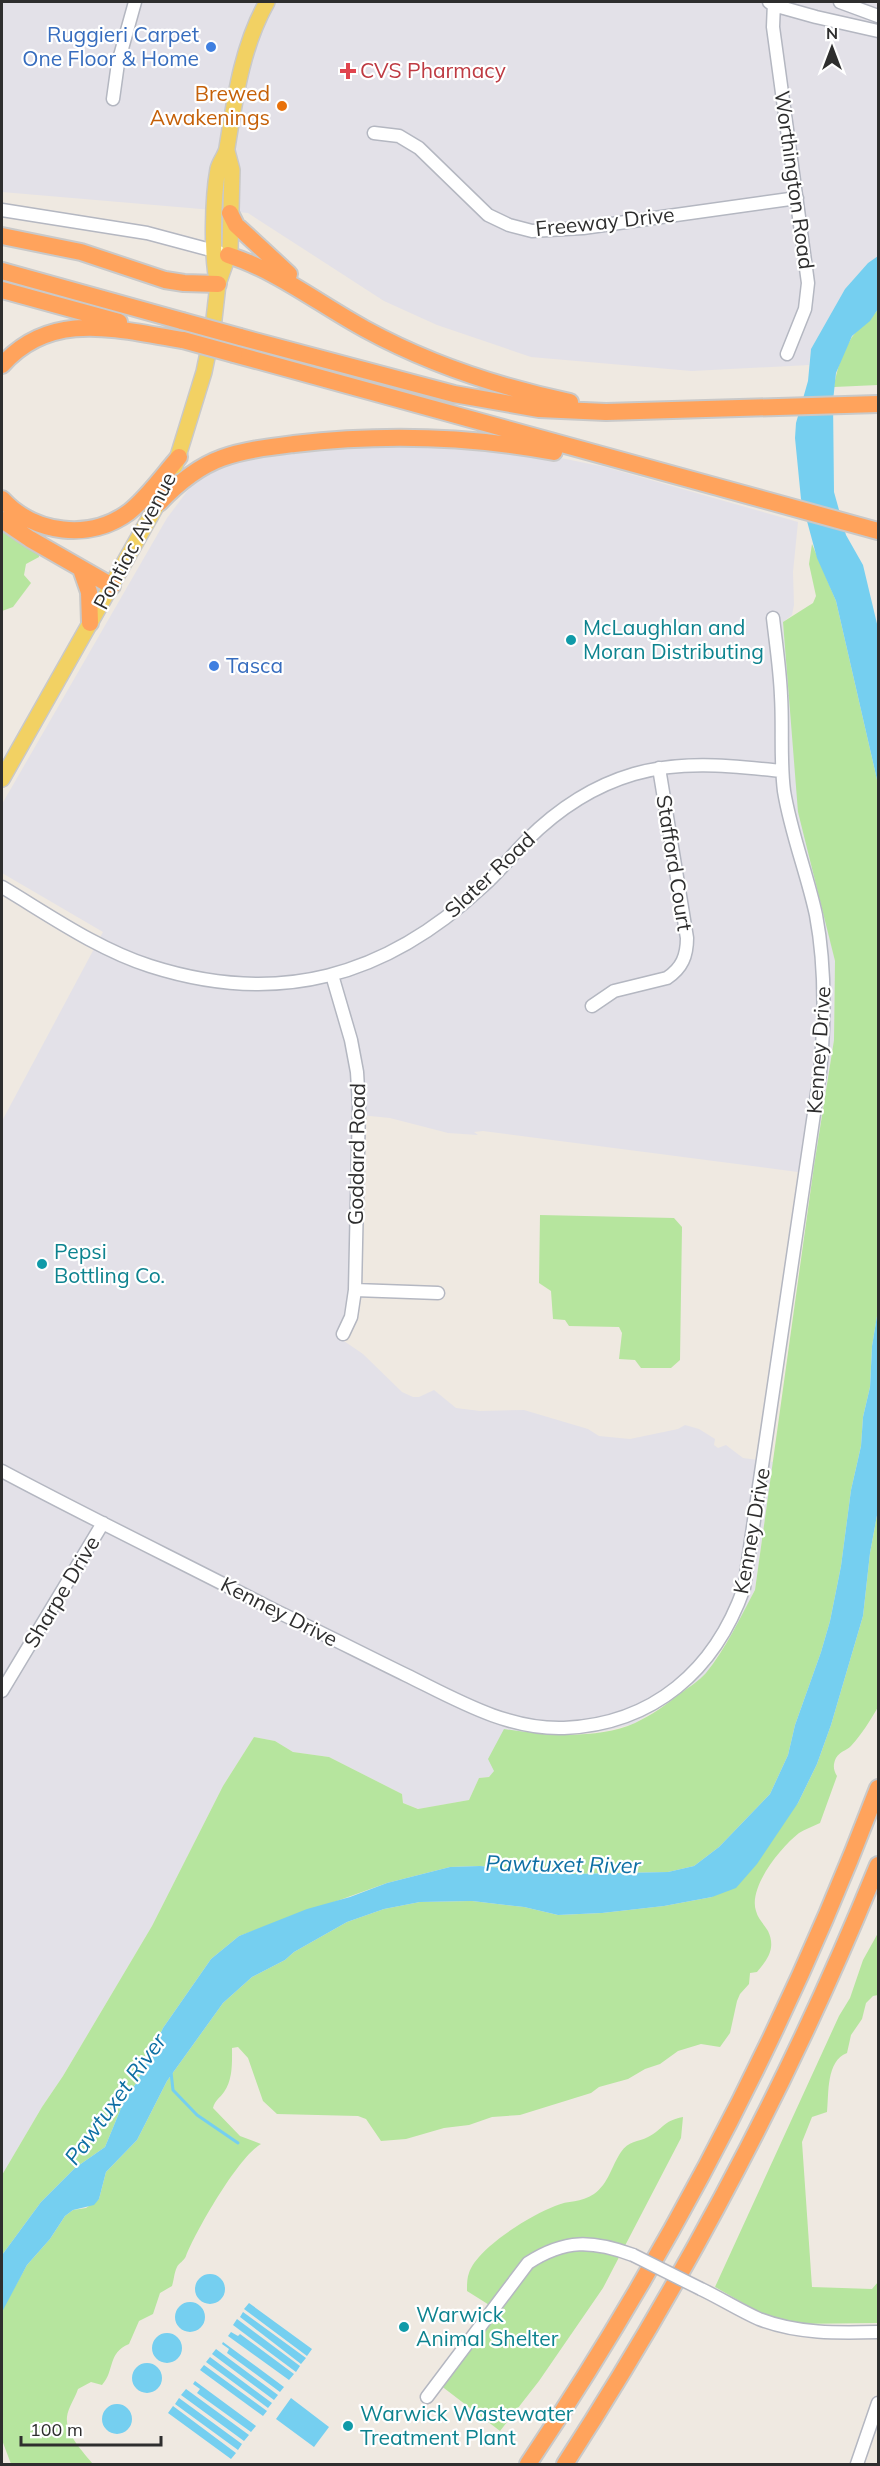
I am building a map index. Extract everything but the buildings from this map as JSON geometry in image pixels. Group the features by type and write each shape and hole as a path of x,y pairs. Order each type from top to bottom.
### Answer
{"highway":[{"path":"230,213 233,221 241,230 329,308"},
{"path":"2,236 81,252 165,280 218,284"},
{"path":"221,253 266,269 382,339 468,374 537,395 625,412"},
{"path":"2,272 480,400 556,410 625,412 879,402"},
{"path":"2,290 875,530"},
{"path":"2,365 26,343 45,333 63,328 102,328 183,340"},
{"path":"159,503 192,474 230,455 283,446 366,438 458,440 522,446 697,481"},
{"path":"2,499 21,515 40,525 60,530 92,528 112,522 131,510 179,457"},
{"path":"2,520 30,540 112,586"},
{"path":"81,569 89,592 90,623"},
{"path":"528,2464 629,2305 712,2158 801,1976 879,1788"},
{"path":"565,2464 606,2401 736,2171 802,2040 879,1865"}],"main road":[{"name":"Pontiac Avenue","path":"2,779 159,503 179,457 207,359 218,284 221,253 218,173 220,162 227,151 237,87 265,2"},
{"name":"Pontiac Avenue","path":"221,253 231,234 232,170 227,151"}],"street":[{"path":"113,99 118,63 135,2"},
{"path":"840,2 879,16"},
{"path":"772,3 827,20 879,31"},
{"name":"Worthington Road","path":"772,3 773,27 808,291 805,309 786,354"},
{"name":"Freeway Drive","path":"374,132 399,136 413,143 488,215 509,225 532,231 557,231 797,198"},
{"path":"2,210 129,230 221,253"},
{"name":"Kenney Drive","path":"2,1471 468,1706 520,1723 563,1728 609,1721 660,1700 688,1679 704,1663 729,1627 744,1588 761,1489 821,1064 825,1015 825,978 821,946 812,899 789,821 782,771 781,695 773,618"},
{"name":"Slater Road","path":"2,887 111,949 149,966 207,981 244,985 291,982 332,975 384,956 428,931 485,885 536,831 586,793 617,779 659,768 698,764 782,771"},
{"name":"Stafford Court","path":"592,1006 614,991 667,978 674,974 684,960 687,938 659,768"},
{"name":"Goddard Road","path":"332,975 357,1072 359,1105 355,1290 351,1317 342,1334"},
{"path":"355,1290 438,1293"},
{"name":"Sharpe Drive","path":"2,1691 103,1523"},
{"path":"427,2397 528,2263 543,2253 573,2244 606,2246 633,2255 759,2319 831,2334 879,2332"},
{"path":"857,2464 879,2403"}],"shaded area":[{"path":"2,2 878,2 878,256 868,263 845,289 811,349 809,365 692,371 531,357 437,325 384,301 248,213 2,192"},
{"path":"367,445 464,446 551,456 605,467 798,522 793,572 794,605 792,615 783,622 818,886 835,961 834,1040 813,1174 483,1131 474,1132 478,1135 448,1133 390,1118 360,1115 352,1328 344,1341 363,1354 402,1392 413,1397 419,1397 434,1390 456,1408 480,1411 524,1410 588,1429 599,1436 630,1439 678,1429 685,1425 699,1429 715,1439 714,1445 718,1448 726,1445 743,1458 773,1462 755,1590 735,1629 706,1674 670,1702 633,1724 605,1731 564,1735 535,1734 493,1767 494,1771 489,1777 479,1778 469,1800 419,1809 403,1803 402,1794 329,1757 293,1752 275,1741 254,1737 223,1786 152,1926 2,2175 2,1121 103,932 2,873 2,804 167,518 194,482 224,464 246,458 295,450"}],"green space":[{"path":"878,309 878,385 834,387 840,361 849,343 855,333"},
{"path":"2,519 38,546 39,557 26,564 24,575 31,583 13,607 2,611"},
{"path":"812,544 836,601 878,784 878,1310 861,1446 851,1490 841,1566 830,1621 795,1725 788,1755 770,1794 719,1847 694,1866 668,1872 570,1874 480,1866 450,1867 387,1883 239,1936 211,1959 163,2028 137,2082 124,2101 105,2147 75,2168 41,2202 2,2255 2,2175 152,1926 223,1786 254,1737 275,1741 293,1752 329,1757 402,1794 403,1803 418,1809 469,1800 479,1778 489,1777 494,1771 488,1759 504,1729 570,1735 604,1732 635,1723 698,1681 726,1643 755,1590 814,1166 834,1040 835,961 798,812 783,622 813,603 816,596 809,564"},
{"path":"540,1215 674,1218 682,1227 680,1360 671,1368 641,1368 635,1360 619,1359 622,1333 619,1327 569,1326 565,1320 553,1319 551,1291 539,1283"},
{"path":"878,1510 878,1707 855,1741 839,1754 834,1762 837,1776 820,1823 792,1839 761,1879 755,1901 756,1911 770,1937 770,1953 757,1972 750,1973 749,1984 737,2001 730,2033 720,2047 701,2044 678,2051 660,2064 645,2069 628,2079 520,2115 492,2117 469,2125 444,2128 406,2139 381,2141 366,2119 358,2116 277,2114 263,2101 248,2058 238,2047 232,2048 229,2082 213,2108 240,2136 261,2144 241,2163 230,2179 208,2213 185,2258 177,2267 172,2286 160,2293 153,2314 139,2321 129,2344 117,2352 106,2380 102,2385 91,2382 78,2389 69,2410 67,2423 76,2443 93,2464 11,2464 2,2440 2,2310 27,2265 50,2239 65,2216 73,2210 86,2208 99,2199 106,2172 137,2140 167,2081 223,2003 252,1977 285,1960 294,1952 347,1922 384,1909 420,1902 472,1901 524,1907 558,1915 664,1906 712,1897 798,1803 817,1764 863,1616 870,1553"},
{"path":"878,1933 878,1995 873,1996 866,2003 862,2019 851,2035 847,2053 835,2063 830,2078 827,2112 812,2117 802,2142 812,2287 872,2289 878,2282 878,2323 789,2324 764,2315 715,2287 839,2016 850,1998 863,1960"},
{"path":"683,2117 681,2138 603,2288 539,2381 500,2431 440,2385 494,2308 467,2291 468,2275 474,2263 482,2253 506,2233 545,2210 594,2194 603,2185 624,2148 648,2137 667,2123"}],"water":[{"path":"878,256 878,309 870,321 852,336 836,373 833,401 834,492 846,535 863,565 878,628 878,784 836,601 817,558 801,499 795,438 796,423 808,381 811,349 845,289 868,263"},
{"path":"878,1310 878,1510 870,1553 863,1616 817,1764 798,1803 757,1864 736,1888 712,1897 664,1906 602,1913 558,1915 524,1907 472,1901 420,1902 384,1909 347,1922 294,1952 285,1960 252,1977 223,2003 167,2081 137,2140 106,2172 99,2199 94,2205 73,2210 65,2216 50,2239 27,2265 2,2312 2,2255 41,2202 75,2168 105,2147 124,2101 137,2082 163,2028 211,1959 239,1936 307,1909 350,1897 387,1883 450,1867 480,1866 570,1874 668,1872 694,1866 719,1847 770,1794 788,1755 795,1725 830,1621 841,1566 851,1490 861,1446"},
{"path":"210,2274 221,2278 225,2289 221,2300 210,2304 199,2300 195,2289 199,2278"},
{"path":"190,2302 201,2306 205,2317 201,2328 190,2332 179,2328 175,2317 179,2306"},
{"path":"249,2303 312,2349 307,2356 244,2309"},
{"path":"243,2312 306,2358 301,2364 240,2317"},
{"path":"237,2319 300,2366 296,2372 233,2325"},
{"path":"231,2332 238,2336 240,2334 294,2374 289,2380 228,2336"},
{"path":"167,2333 178,2337 182,2348 178,2359 167,2363 156,2359 152,2348 156,2337"},
{"path":"223,2342 284,2387 280,2392 227,2353 229,2349 222,2344"},
{"path":"216,2349 278,2395 274,2400 212,2354"},
{"path":"210,2357 272,2403 268,2408 206,2362"},
{"path":"147,2363 158,2367 162,2378 158,2389 147,2393 136,2389 132,2378 136,2367"},
{"path":"204,2365 267,2411 263,2416 200,2370"},
{"path":"195,2381 256,2426 251,2432 197,2393 200,2389 193,2384"},
{"path":"186,2389 249,2435 244,2441 181,2395"},
{"path":"179,2398 242,2444 238,2450 175,2404"},
{"path":"291,2398 329,2427 314,2447 276,2419"},
{"path":"117,2404 128,2408 132,2419 128,2430 117,2434 106,2430 102,2419 106,2408"},
{"path":"173,2406 236,2453 231,2459 168,2413"}],"waterway":[{"path":"171,2072 173,2090 197,2115 238,2143"}],"place":[{"name":"Ruggieri Carpet One Floor & Home","path":"211,47"},
{"name":"CVS Pharmacy","path":"348,71"},
{"name":"Brewed Awakenings","path":"282,106"},
{"name":"McLaughlan and Moran Distributing","path":"571,640"},
{"name":"Tasca","path":"214,666"},
{"name":"Pepsi Bottling Co.","path":"42,1264"},
{"name":"Warwick Animal Shelter","path":"404,2327"},
{"name":"Warwick Wastewater Treatment Plant","path":"348,2426"}],"water label":[{"name":"Pawtuxet River","path":"563,1864"},
{"name":"Pawtuxet River","path":"115,2099"}]}
